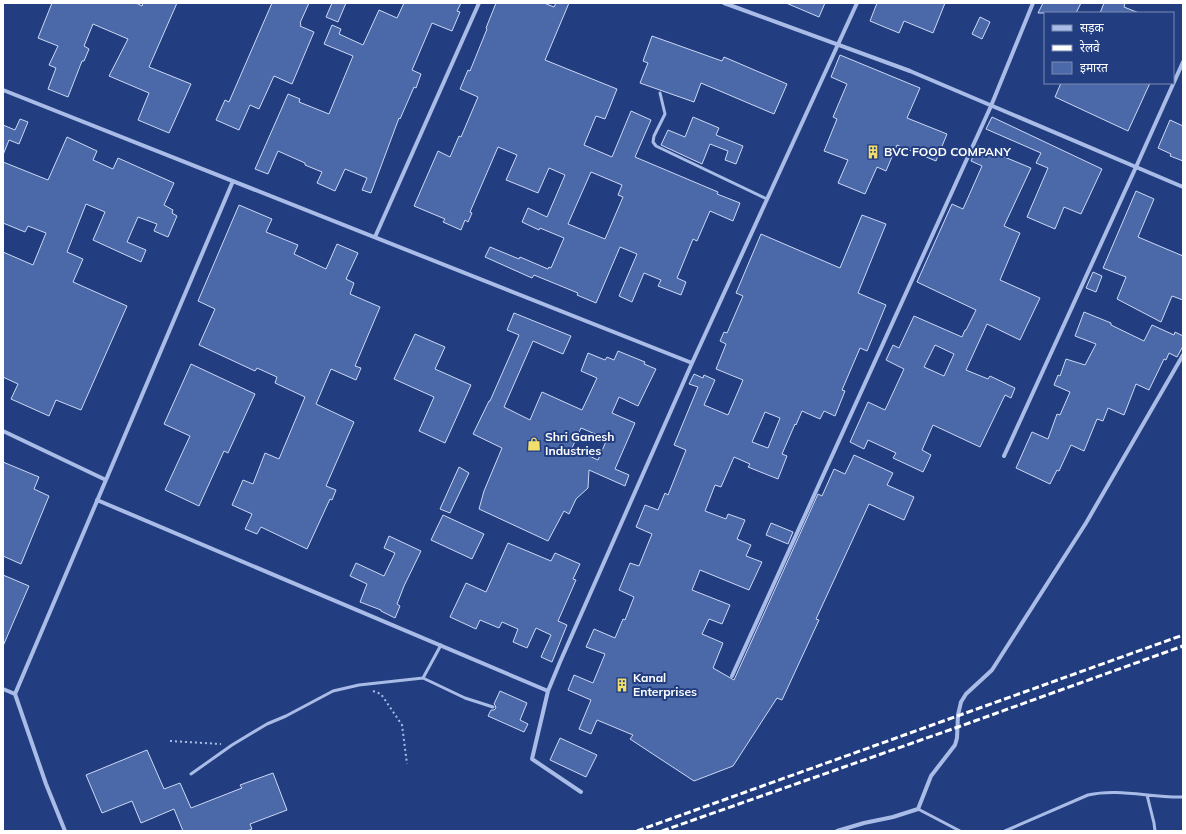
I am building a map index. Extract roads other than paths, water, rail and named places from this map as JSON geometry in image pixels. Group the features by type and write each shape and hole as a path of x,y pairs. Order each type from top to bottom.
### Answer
{"street":[{"path":"375,237 479,3"},
{"path":"724,3 910,71 1183,187"},
{"path":"581,792 532,759 548,691 692,363 857,3"},
{"path":"732,676 991,106 1033,3"},
{"path":"1174,82 1183,62"},
{"path":"1004,456 1173,84"},
{"path":"3,90 692,363"},
{"path":"65,831 46,784 14,694 233,181"},
{"path":"838,831 918,809 932,776 955,745 961,702 966,694 992,670 1086,524 1183,355"},
{"path":"3,431 106,480"},
{"path":"97,500 548,691"},
{"path":"3,689 14,694"}],"lane":[{"path":"660,93 665,114 654,136 653,142 656,146 767,199"},
{"path":"423,678 441,645"},
{"path":"191,774 232,745 266,724 286,716 333,691 359,685 423,678 465,698 493,707"},
{"path":"1005,831 1088,795 1100,792 1183,797"},
{"path":"1146,795 1155,831"},
{"path":"918,809 960,831"}],"railway":[{"path":"637,831 1183,635"},
{"path":"662,831 1183,646"}],"place":[{"name":"BVC FOOD COMPANY","path":"873,152"},
{"name":"Shri Ganesh Industries","path":"534,444"},
{"name":"Kanal Enterprises","path":"622,685"}]}
